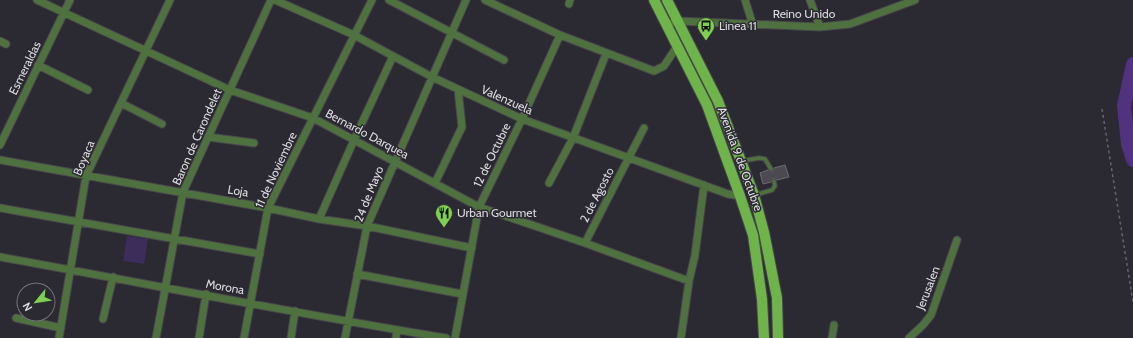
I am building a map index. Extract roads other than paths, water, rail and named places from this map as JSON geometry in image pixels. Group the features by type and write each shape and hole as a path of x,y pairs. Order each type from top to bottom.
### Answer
{"main road":[{"name":"Avenida 9 de Octubre","path":"654,0 676,48 707,105 753,235 762,300 764,338"},
{"name":"Avenida 9 de Octubre","path":"667,0 718,101 754,195 764,232 777,298 778,338"}],"street":[{"name":"Bernardo Darquea","path":"37,0 230,90 313,118 479,207 585,243 689,281"},
{"name":"Esmeraldas","path":"0,145 70,0"},
{"name":"Boyaca","path":"59,338 86,176 170,0"},
{"name":"Baron de Carondelet","path":"156,338 183,192 271,0"},
{"name":"Valenzuela","path":"275,0 354,35 432,77 522,119 728,194 740,196"},
{"name":"11 de Noviembre","path":"244,338 268,208 372,0"},
{"path":"389,0 451,34 504,60"},
{"name":"24 de Mayo","path":"345,338 367,226 466,0"},
{"path":"485,0 606,54 654,71 664,66 676,48"},
{"path":"745,0 753,24"},
{"path":"810,0 820,27"},
{"name":"Reino Unido","path":"666,24 678,21 820,27 850,24 915,0"},
{"name":"12 de Octubre","path":"455,338 479,207 522,119 560,34"},
{"path":"549,183 573,138 606,54"},
{"path":"320,219 354,140 393,56"},
{"path":"38,65 88,90"},
{"path":"435,183 462,127 458,89"},
{"path":"121,103 162,124"},
{"name":"2 de Agosto","path":"585,243 644,128"},
{"path":"208,137 254,143"},
{"name":"Loja","path":"0,160 183,192 320,219 367,226 472,248"},
{"path":"681,338 689,281 696,255 704,185"},
{"path":"0,208 260,254"},
{"name":"Jerusalen","path":"909,338 931,315 957,240"},
{"name":"Morona","path":"0,257 251,302 348,322 446,338"},
{"path":"357,274 462,294"},
{"path":"103,319 113,278"},
{"path":"198,338 206,294"},
{"path":"290,338 295,311"},
{"path":"34,322 61,328"},
{"path":"832,338 834,325"},
{"path":"396,338 397,330"}],"lane":[{"path":"741,161 759,158 765,159 771,169"},
{"path":"754,195 772,190 775,186 774,181"}],"waterway":[{"path":"1133,64 1124,106 1128,144 1133,160"}],"place":[{"name":"Linea 11","path":"706,41"},
{"name":"Urban Gourmet","path":"444,228"}]}
